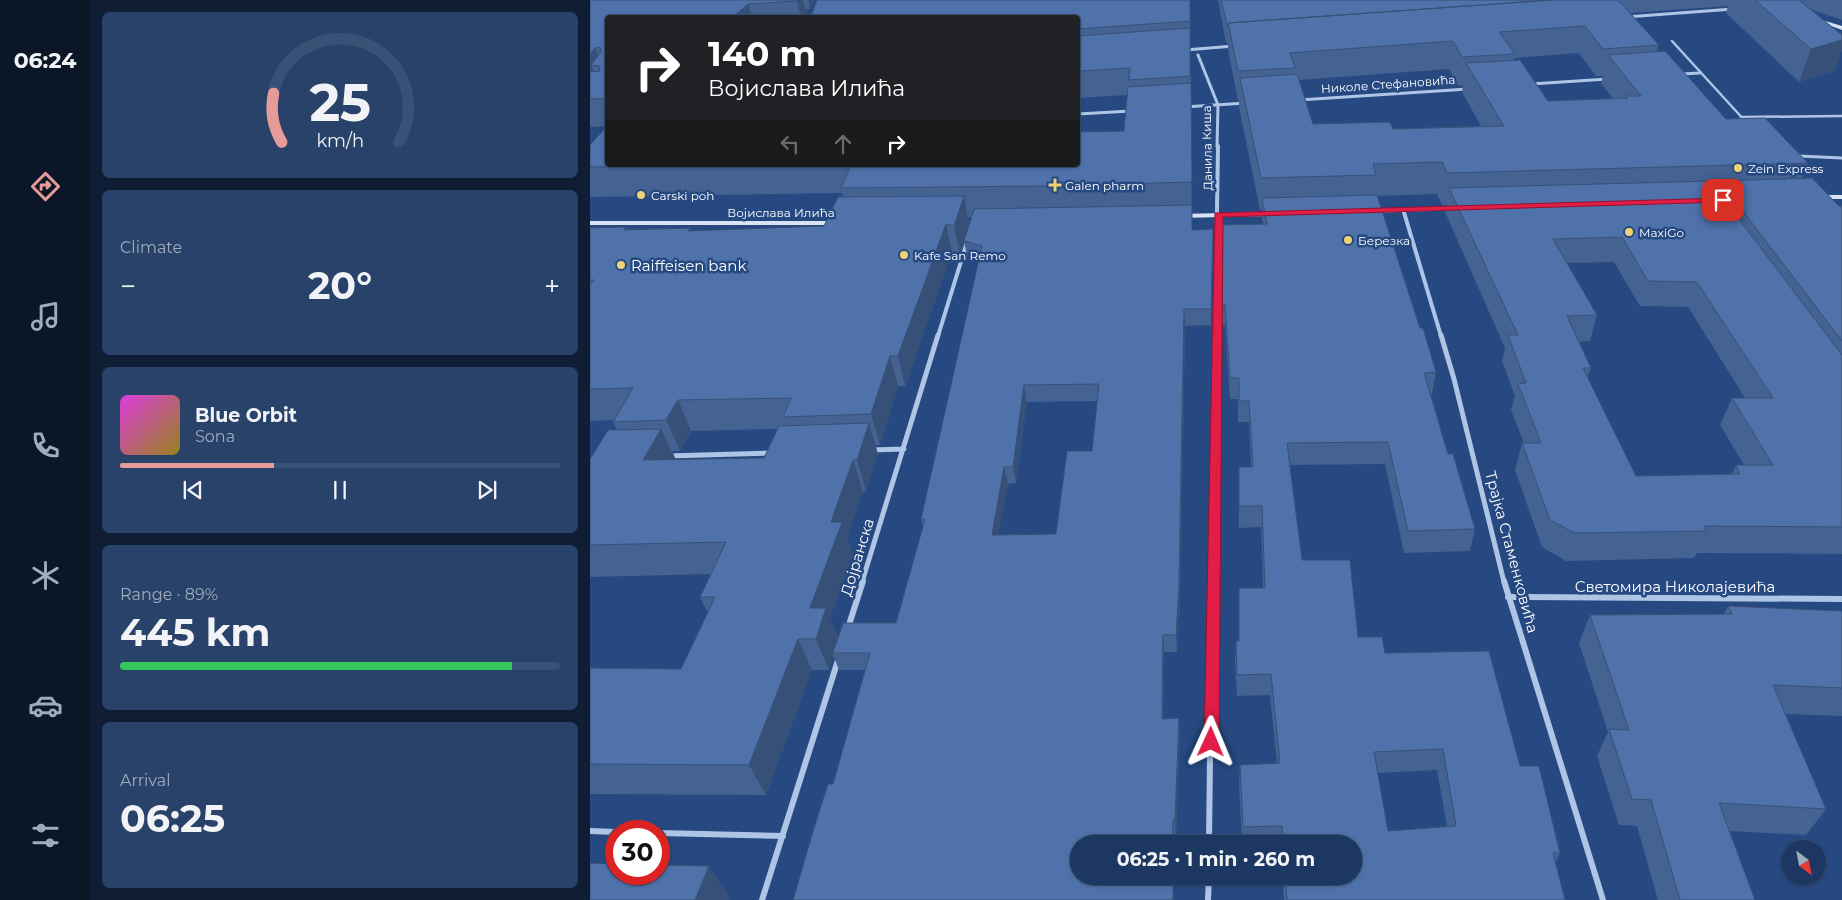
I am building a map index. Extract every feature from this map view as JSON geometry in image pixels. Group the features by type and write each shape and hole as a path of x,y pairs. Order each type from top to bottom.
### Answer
{"main road":[{"path":"1806,15 1842,28"},
{"path":"1807,198 1842,197"},
{"path":"1364,211 1472,207"},
{"path":"1170,216 1285,213"},
{"name":"Војислава Илића","path":"590,223 851,222"}],"street":[{"path":"1618,17 1735,9"},
{"path":"1178,50 1240,46"},
{"name":"Данила Киша","path":"1198,55 1218,105 1209,835"},
{"path":"1671,75 1700,73"},
{"path":"1526,85 1612,79"},
{"name":"Николе Стефановића","path":"1296,100 1471,88"},
{"path":"1181,108 1247,103"},
{"path":"1080,114 1134,111"},
{"name":"Трајка Стаменковића","path":"1403,209 1454,379 1508,597 1603,900"},
{"name":"Дојранска","path":"845,638 971,231"},
{"path":"860,451 904,449"},
{"path":"660,456 780,453"},
{"name":"Светомира Николајевића","path":"1508,597 1842,599"},
{"path":"762,900 842,648"},
{"path":"590,831 605,832"},
{"path":"670,833 783,836"},
{"path":"1208,900 1209,885"}],"lane":[{"path":"1672,40 1747,124"},
{"path":"1741,117 1842,116"},
{"path":"1794,155 1842,158"}],"building":[{"path":"590,0 798,0 748,4 735,15 605,15 605,98 590,99 590,72 600,71 599,66 591,65 601,52 600,47 595,48 590,55"},
{"path":"817,0 1190,0 1190,21 1080,29 1080,15 811,15"},
{"path":"1221,0 1552,0 1228,23 1227,25"},
{"path":"1552,0 1617,0 1659,45 1603,49 1585,26 1499,32 1515,54 1462,57 1453,41 1290,53 1295,68 1238,71 1228,23"},
{"path":"1755,0 1799,0 1842,35 1842,40 1811,49"},
{"path":"1190,28 1190,76 1129,80 1130,68 1080,71 1080,36"},
{"path":"1665,51 1726,119 1765,118 1808,163 1447,173 1442,162 1373,164 1376,175 1261,178 1240,78 1297,74 1313,124 1390,122 1393,129 1504,126 1466,63 1520,60 1548,101 1628,98 1626,96 1641,96 1608,55"},
{"path":"1191,83 1192,182 1048,186 841,188 850,167 1080,167 1080,132 1124,131 1128,87"},
{"path":"605,128 605,167 590,167 590,145"},
{"path":"1812,178 1839,206 1842,206 1842,341 1720,181"},
{"path":"1710,181 1842,355 1842,527 1704,526 1706,531 1575,533 1550,520 1522,443 1541,443 1518,384 1526,383 1508,335 1518,335 1449,188","holes":["1622,237 1648,281 1697,282 1773,398 1732,398 1773,465 1736,465 1740,474 1636,476 1583,368 1591,368 1567,316 1597,315 1553,239"]},
{"path":"1377,195 1420,328 1423,328 1436,372 1424,373 1448,454 1453,454 1475,529 1408,531 1388,442 1287,443 1302,560 1350,560 1358,637 1382,637 1385,653 1489,651 1520,766 1539,766 1560,853 1553,853 1565,900 1287,900 1286,885 1362,885 1362,835 1282,835 1282,826 1243,827 1240,765 1280,763 1271,674 1237,675 1236,641 1239,641 1239,588 1265,588 1262,506 1239,506 1239,467 1253,467 1249,401 1239,401 1239,378 1230,378 1225,304 1219,304 1220,225 1267,224 1262,198","holes":["1443,749 1456,826 1388,831 1374,752"]},
{"path":"964,196 954,226 946,224 898,356 890,356 871,414 783,417 791,398 678,400 666,420 613,422 633,388 590,389 590,285 594,280 590,280 590,228 625,227 624,230 690,228 688,231 824,226 838,197"},
{"path":"1192,205 1192,230 1213,229 1211,309 1184,309 1179,588 1176,635 1163,635 1162,719 1179,718 1173,835 1070,835 1070,885 1173,885 1173,900 793,900 828,784 833,784 870,653 833,653 843,623 896,623 925,519 921,519 982,246 964,241 974,209","holes":["1099,384 1092,451 1067,451 1056,534 992,535 1004,467 1013,467 1024,385"]},
{"path":"869,423 857,460 853,460 831,522 842,522 810,608 826,608 816,639 798,639 749,765 590,764 590,668 681,669 715,597 700,597 726,542 590,545 590,459 608,430 661,429 643,460 764,458 779,426"},
{"path":"1728,606 1842,611 1842,688 1773,685 1826,809 1719,803 1755,900 1680,900 1651,800 1632,799 1609,729 1629,730 1590,615 1732,614"},
{"path":"590,863 605,864 605,885 670,885 670,865 709,866 695,900 590,900"}],"place":[{"name":"Zein Express","path":"1738,168"},
{"name":"Galen pharm","path":"1055,185"},
{"name":"Carski poh","path":"641,195"},
{"name":"MaxiGo","path":"1629,232"},
{"name":"Березка","path":"1348,240"},
{"name":"Kafe San Remo","path":"904,255"},
{"name":"Raiffeisen bank","path":"621,265"}],"route":[{"path":"1211,742 1218,215 1723,200"}]}
